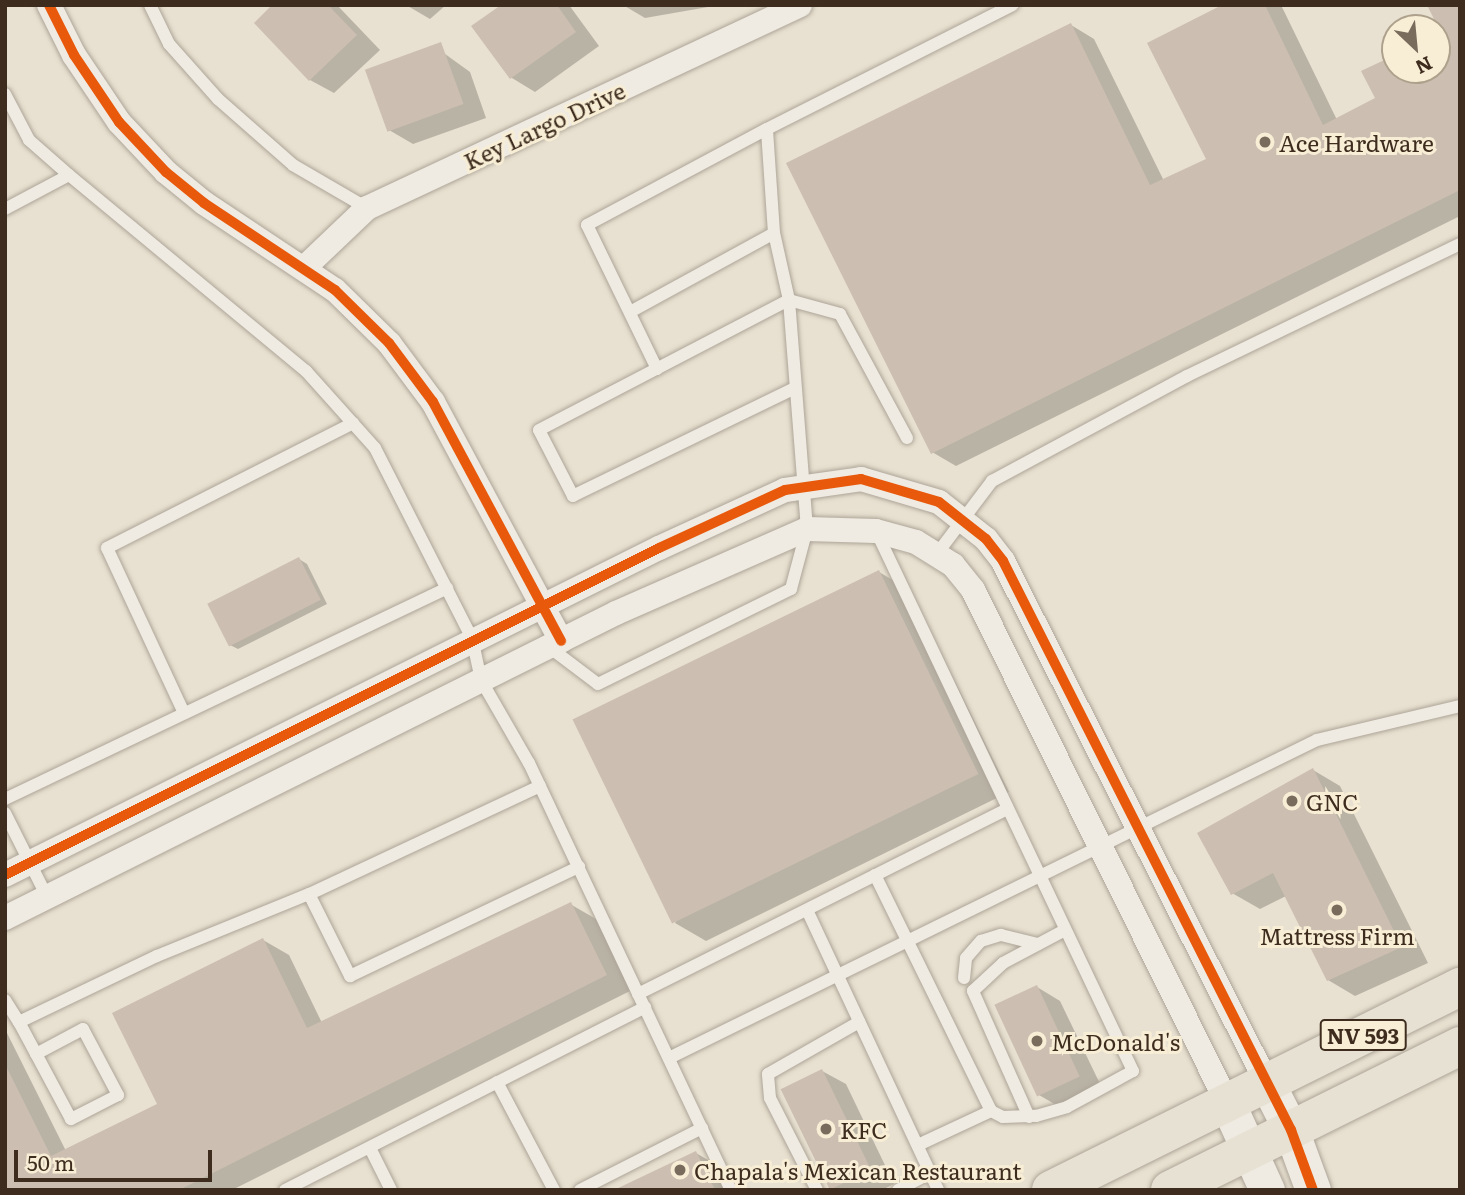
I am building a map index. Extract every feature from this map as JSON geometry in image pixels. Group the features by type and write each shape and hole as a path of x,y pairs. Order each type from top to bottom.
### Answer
{"main road":[{"name":"NV 593","path":"1051,1190 1460,987"},
{"name":"NV 593","path":"1170,1190 1460,1046"}],"street":[{"path":"49,5 74,55 119,122 166,172 204,204 335,290 389,343 433,402 542,604 555,644"},
{"name":"Key Largo Drive","path":"304,268 367,208 800,5"},
{"path":"5,875 472,638 785,490 861,479 939,502 986,539 1003,561 1291,1130 1313,1190"},
{"path":"5,918 555,644 807,529 876,531 916,542 953,565 974,590 1102,846 1267,1190"}],"lane":[{"path":"150,5 169,44 218,99 293,165 367,208"},
{"path":"657,369 587,225 767,129 1012,5"},
{"path":"5,94 29,140 306,371 375,448 472,638 481,680 540,786 731,1190"},
{"path":"555,644 598,684 791,589 807,529 789,300 774,233 767,129"},
{"path":"5,209 69,175"},
{"path":"629,312 774,233"},
{"path":"936,555 992,481 1187,376 1460,244"},
{"path":"795,388 573,496 539,430 789,300 840,314 907,438"},
{"path":"184,713 107,548 353,422"},
{"path":"875,875 991,1111 1003,1116 1029,1117 1067,1107 1133,1071 1006,810 876,531"},
{"path":"5,799 447,588"},
{"path":"669,1058 1317,740 1460,706"},
{"path":"19,1022 157,956 309,894 540,786"},
{"path":"638,994 1006,810"},
{"path":"5,813 47,897"},
{"path":"309,894 350,976 579,867"},
{"path":"807,909 938,1190"},
{"path":"1029,1117 973,991 1003,963 1065,930"},
{"path":"964,978 966,958 981,941 1001,934 1038,944"},
{"path":"5,999 72,1119 118,1095 83,1029 36,1054"},
{"path":"285,1190 645,1007"},
{"path":"817,1190 770,1098 768,1074 859,1022"},
{"path":"497,1082 554,1190"},
{"path":"918,1145 991,1111"},
{"path":"580,1190 702,1128"},
{"path":"370,1147 391,1190"},
{"path":"898,1190 930,1173"}],"building":[{"path":"272,5 328,5 357,35 309,81 254,23"},
{"path":"501,5 557,5 576,32 510,79 471,26"},
{"path":"1222,5 1265,5 1323,125 1375,98 1361,71 1381,62 1381,84 1451,84 1451,14 1432,14 1427,5 1460,5 1460,190 931,454 786,163 1071,23 1150,185 1206,159 1147,43"},
{"path":"441,42 464,104 387,132 365,70"},
{"path":"299,557 321,600 229,647 207,604"},
{"path":"879,570 979,774 672,924 573,719"},
{"path":"1313,768 1402,947 1327,981 1273,873 1231,895 1197,833"},
{"path":"571,902 607,975 179,1190 5,1190 5,1064 51,1156 157,1104 112,1013 263,938 307,1028"},
{"name":"McDonald's","path":"1037,985 1080,1077 1037,1096 994,1005"},
{"name":"KFC","path":"822,1069 871,1170 830,1190 781,1089"},
{"name":"Chapala's Mexican Restaurant","path":"696,1151 715,1190 614,1190"}],"cycle path":[{"path":"49,5 74,55 119,122 166,172 204,203 335,290 389,343 433,402 561,641"},
{"path":"5,875 659,548 785,490 861,479 939,502 986,539 1003,561 1291,1130 1313,1190"}],"place":[{"name":"Ace Hardware","path":"1265,142"},
{"name":"GNC","path":"1292,801"},
{"name":"Mattress Firm","path":"1337,910"},
{"name":"McDonald's","path":"1037,1041"},
{"name":"KFC","path":"826,1129"},
{"name":"Chapala's Mexican Restaurant","path":"680,1170"}]}
